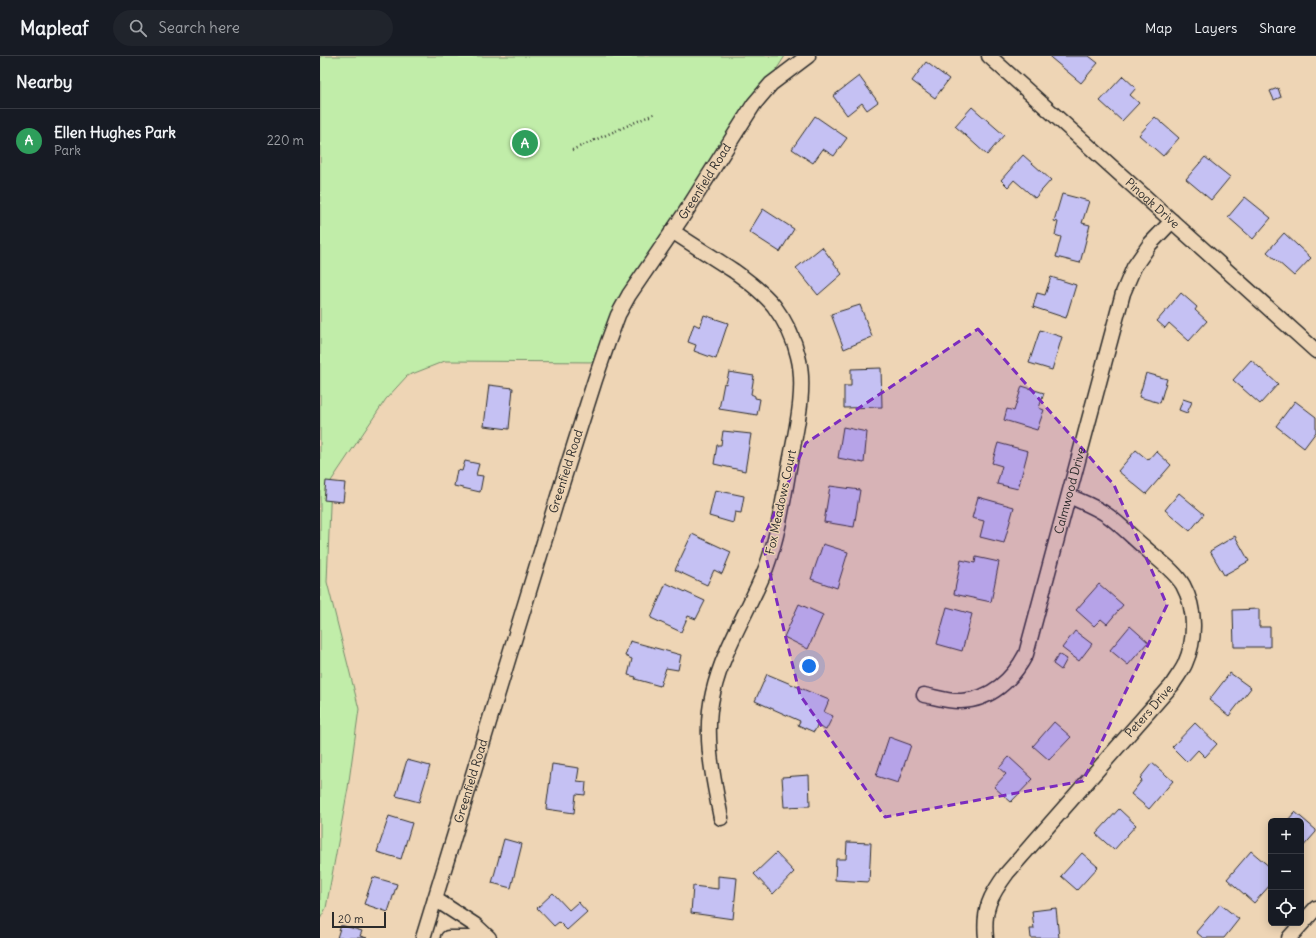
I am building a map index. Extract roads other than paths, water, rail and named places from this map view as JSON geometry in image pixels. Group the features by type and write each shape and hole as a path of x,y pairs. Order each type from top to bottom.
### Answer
{"street":[{"name":"Greenfield Road","path":"424,937 561,485 618,315 629,295 754,104 771,84 790,68 808,56"},
{"name":"Pinoak Drive","path":"989,56 1316,351"},
{"name":"Calmwood Drive","path":"924,695 961,701 976,698 1001,686 1019,668 1026,654 1123,293 1134,267 1150,244 1172,221"},
{"name":"Fox Meadows Court","path":"672,231 748,282 773,304 785,321 792,338 799,357 801,378 797,420 779,525 765,569 719,668 710,706 710,756 721,818"},
{"name":"Peters Drive","path":"986,938 985,926 987,907 993,892 1007,873 1172,685 1184,666 1193,635 1193,616 1188,598 1182,584 1170,570 1107,515 1094,507 1069,496"},
{"path":"435,899 475,925 489,938"},
{"path":"1289,938 1316,908"},
{"path":"424,937 477,938"}],"place":[{"name":"Ellen Hughes Park","path":"525,143"}]}
